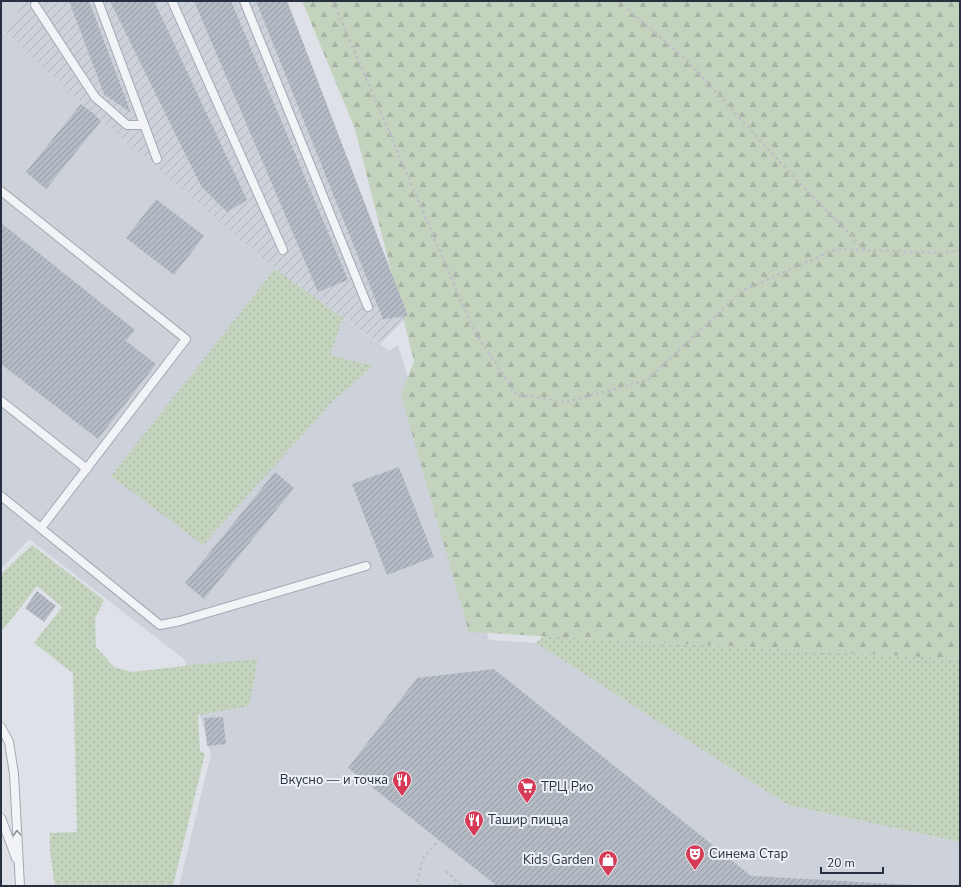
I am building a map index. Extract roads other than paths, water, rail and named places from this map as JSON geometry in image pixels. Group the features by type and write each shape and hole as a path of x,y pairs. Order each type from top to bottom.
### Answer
{"lane":[{"path":"98,1 157,159"},
{"path":"172,1 283,250"},
{"path":"244,1 368,307"},
{"path":"35,5 95,97 127,125 144,125"},
{"path":"1,191 186,339 41,528"},
{"path":"1,401 87,469"},
{"path":"1,496 160,625 180,621 366,566"},
{"path":"1,727 9,742 14,774 20,886"},
{"path":"1,818 19,867"}],"place":[{"name":"Вкусно — и точка","path":"402,797"},
{"name":"ТРЦ Рио","path":"527,804"},
{"name":"Ташир пицца","path":"474,837"},
{"name":"Синема Стар","path":"695,871"},
{"name":"Kids Garden","path":"608,877"}]}
